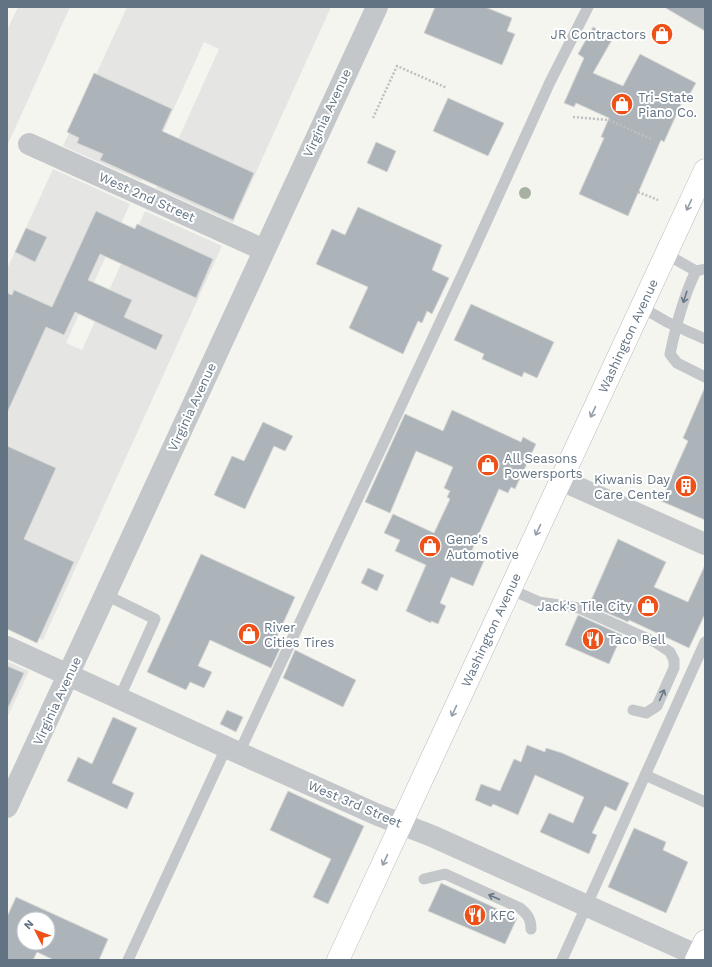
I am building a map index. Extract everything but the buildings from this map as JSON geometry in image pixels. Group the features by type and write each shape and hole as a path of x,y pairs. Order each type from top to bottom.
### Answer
{"main road":[{"name":"Washington Avenue","path":"338,960 705,170"}],"street":[{"name":"Virginia Avenue","path":"7,807 377,7"},
{"name":"West 2nd Street","path":"29,144 264,250"},
{"path":"561,480 705,544"},
{"name":"West 3rd Street","path":"7,647 233,751 432,836 701,954"}],"lane":[{"path":"128,960 233,751 466,266 550,82 588,7"},
{"path":"666,254 701,270 688,286 676,325 670,354 677,363 705,377"},
{"path":"641,307 705,339"},
{"path":"510,589 539,602 579,608 655,642 670,652 674,660 674,668 657,706 646,713 633,710"},
{"path":"106,595 155,619 119,699"},
{"path":"562,960 705,642"},
{"path":"645,776 705,802"},
{"path":"424,879 445,874 520,908 531,920 531,929"}],"path":[{"path":"373,118 397,66 447,88"},
{"path":"573,117 610,120 650,139"},
{"path":"638,192 658,200"}],"shaded area":[{"path":"18,7 70,7 7,146 7,30"},
{"path":"127,7 331,7 233,223 156,188 219,49 204,42 141,181 63,146"},
{"path":"53,169 130,204 66,343 82,350 145,211 222,246 43,640 7,624 7,269"},
{"path":"7,661 29,671 7,718"}],"place":[{"name":"JR Contractors","path":"662,34"},
{"name":"Tri-State Piano Co.","path":"622,104"},
{"name":"All Seasons Powersports","path":"488,465"},
{"name":"Kiwanis Day Care Center","path":"686,486"},
{"name":"Gene's Automotive","path":"430,546"},
{"name":"Jack's Tile City","path":"648,606"},
{"name":"River Cities Tires","path":"249,634"},
{"name":"Taco Bell","path":"593,639"},
{"name":"KFC","path":"475,915"}]}
